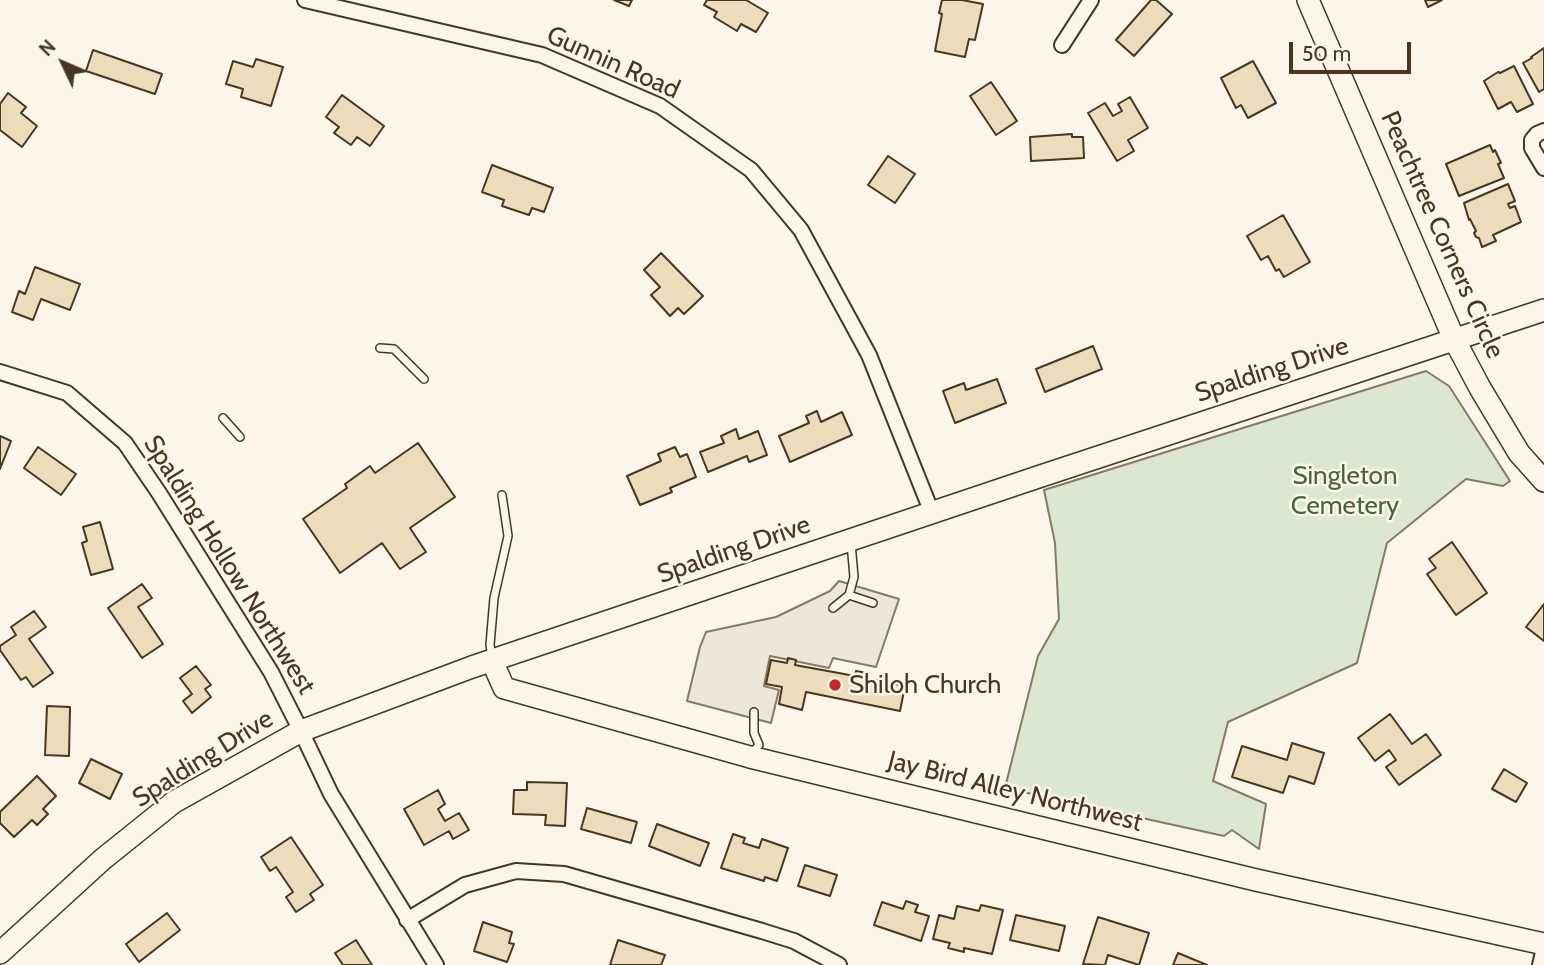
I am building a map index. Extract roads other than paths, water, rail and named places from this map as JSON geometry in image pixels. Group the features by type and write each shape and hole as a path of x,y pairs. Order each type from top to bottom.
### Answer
{"main road":[{"name":"Peachtree Corners Circle","path":"1308,0 1454,338 1519,453 1544,481"},
{"name":"Spalding Drive","path":"0,953 103,859 174,802 302,731 463,670 1544,310"},
{"name":"Jay Bird Alley Northwest","path":"492,661 504,688 750,757 1256,880 1544,946"}],"street":[{"name":"Gunnin Road","path":"305,0 542,55 660,106 751,170 801,230 869,355 932,513"},
{"path":"1062,44 1091,0"},
{"path":"1544,131 1532,140 1532,148 1544,168"},
{"name":"Spalding Hollow Northwest","path":"0,372 67,393 125,443 260,654 302,731 331,794 436,965"},
{"path":"407,919 465,885 516,871 564,874 762,930 794,941 839,965"},
{"path":"1540,965 1544,946"}],"lane":[{"path":"380,348 394,349 424,379"},
{"path":"223,418 240,437"},
{"path":"492,661 490,645 494,598 508,536 502,495"},
{"path":"833,608 849,595 854,577 851,540"},
{"path":"849,595 873,603"},
{"path":"750,757 759,745 754,733 754,712"}],"place":[{"name":"Shiloh Church","path":"835,685"}],"park label":[{"name":"Singleton Cemetery","path":"1345,491"}]}
